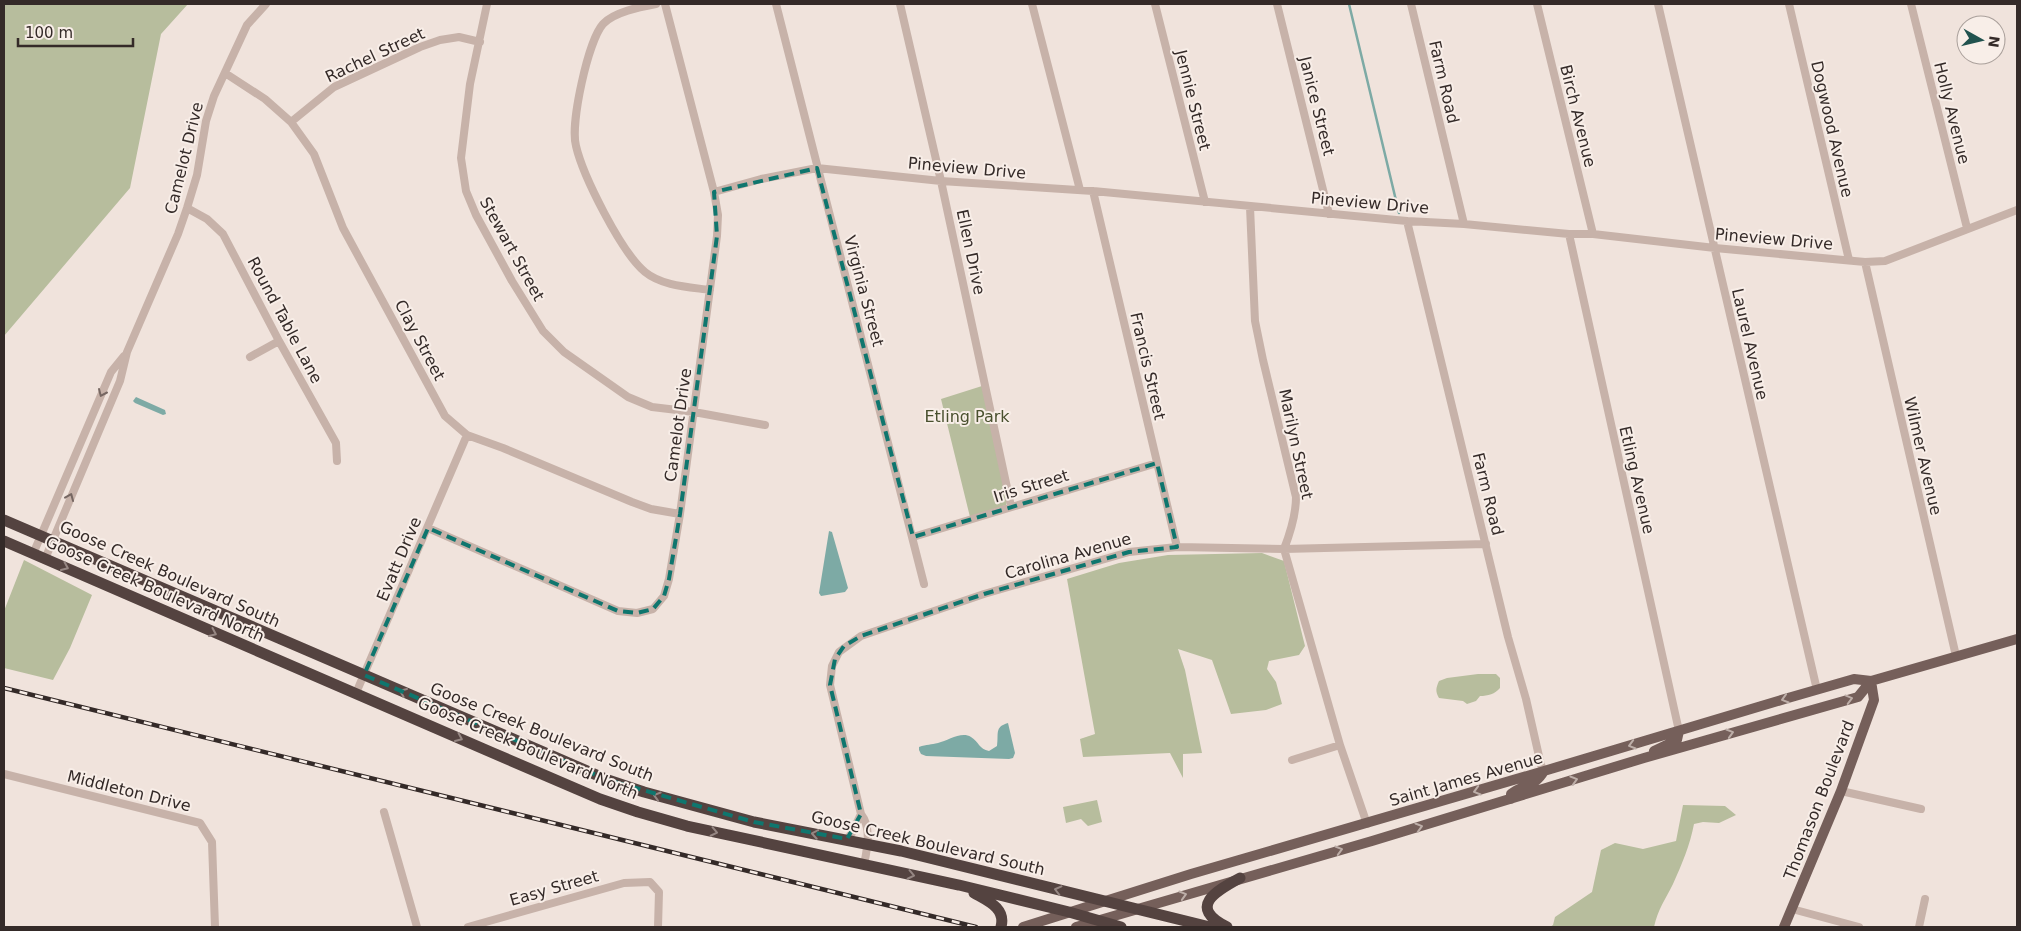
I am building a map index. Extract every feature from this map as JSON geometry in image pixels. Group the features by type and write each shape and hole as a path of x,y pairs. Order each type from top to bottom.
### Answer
{"highway":[{"name":"Goose Creek Boulevard South","path":"4,520 600,776 644,792 754,822 869,844 1210,927"},
{"name":"Goose Creek Boulevard North","path":"4,541 592,795 638,812 687,826 959,885 1070,912 1121,927"},
{"path":"1227,927 1210,916 1207,911 1207,904 1209,898 1216,892 1240,878"},
{"path":"959,885 994,905 1000,911 1003,918 1001,927"}],"main road":[{"name":"Saint James Avenue","path":"1023,927 1287,846 1854,679 1871,682 2017,639"},
{"name":"Saint James Avenue","path":"1076,927 1307,860 1644,758 1858,697 1871,682"},
{"name":"Thomason Boulevard","path":"1784,927 1841,791 1874,700 1871,682"},
{"path":"1644,758 1665,744 1677,740 1679,731"},
{"path":"1511,799 1511,794 1538,781 1544,771"}],"street":[{"name":"Camelot Drive","path":"33,554 46,537 120,381 127,352 178,234 187,208 197,175 206,121 214,96 247,25 266,4"},
{"name":"Stewart Street","path":"487,4 470,84 460,158 469,199 512,281 543,331 564,352 628,397 652,407 694,412 765,425"},
{"path":"656,4 629,10 604,23 594,38 576,114 575,144 590,186 631,258 646,273 659,280 679,286 710,290"},
{"name":"Camelot Drive","path":"428,528 618,611 636,613 653,609 664,596 669,579 680,514 717,236 718,215 714,192 665,4"},
{"name":"Virginia Street","path":"776,4 914,537 924,584"},
{"name":"Ellen Drive","path":"900,4 941,180 1011,506"},
{"path":"1032,4 1080,190"},
{"name":"Jennie Street","path":"1155,4 1205,202"},
{"name":"Janice Street","path":"1277,4 1330,214"},
{"name":"Farm Road","path":"1411,4 1464,224"},
{"name":"Birch Avenue","path":"1537,4 1593,234"},
{"name":"Laurel Avenue","path":"1658,4 1817,690"},
{"name":"Dogwood Avenue","path":"1789,4 1849,260"},
{"name":"Holly Avenue","path":"1911,4 1967,228"},
{"name":"Rachel Street","path":"291,122 334,87 420,47 440,40 459,37 480,42"},
{"name":"Clay Street","path":"225,73 265,99 291,122 314,154 343,228 445,416 466,435 503,448 632,502 651,509 680,514"},
{"name":"Pineview Drive","path":"714,192 762,178 817,168 941,180 1093,191 1407,221 1464,224 1569,234 1593,234 1866,262 1885,261 2017,210"},
{"name":"Francis Street","path":"1093,191 1177,547"},
{"name":"Marilyn Street","path":"1250,207 1255,321 1296,496 1296,511 1292,531 1284,549"},
{"name":"Round Table Lane","path":"187,208 207,219 223,234 279,341 336,443 337,461"},
{"name":"Farm Road","path":"1407,221 1508,638 1544,771"},
{"name":"Etling Avenue","path":"1569,234 1679,731"},
{"name":"Wilmer Avenue","path":"1866,262 1956,656"},
{"path":"250,357 279,341"},
{"name":"Camelot Drive","path":"45,558 46,537 111,372 127,352"},
{"name":"Evatt Drive","path":"356,693 428,528 466,435"},
{"name":"Iris Street","path":"914,537 1157,462"},
{"name":"Carolina Avenue","path":"864,865 869,844 865,819 861,814 830,685 830,675 835,659 844,646 860,636 984,594 1129,552 1177,547 1284,549 1486,544"},
{"path":"1284,549 1340,745 1367,824"},
{"path":"1292,760 1340,745"},
{"name":"Middleton Drive","path":"4,774 200,823 212,842 215,927"},
{"path":"1841,791 1921,808"},
{"path":"384,812 417,927"},
{"path":"847,839 861,814"},
{"name":"Easy Street","path":"468,927 624,883 650,882 659,892 658,927"},
{"path":"1918,927 1925,899"},
{"path":"1792,909 1859,927"}],"highlighted area":[{"path":"817,168 913,537 1157,463 1177,547 1129,552 984,594 861,636 844,646 835,659 830,685 861,814 847,839 754,822 608,780 364,675 428,528 618,611 637,613 653,609 664,596 669,579 680,514 717,236 714,192"}],"green space":[{"path":"4,4 188,4 161,34 130,188 4,336"},
{"name":"Etling Park","path":"982,386 1007,501 1006,505 970,517 941,399"},
{"path":"1262,553 1284,561 1305,646 1299,655 1269,661 1267,669 1276,682 1282,704 1266,710 1231,714 1212,660 1178,649 1185,670 1202,753 1183,754 1183,778 1170,753 1083,757 1080,739 1095,734 1067,579 1119,563 1168,555"},
{"path":"24,560 92,595 70,648 53,680 4,668 4,611"},
{"path":"1496,674 1500,678 1500,688 1494,693 1480,696 1476,701 1467,704 1463,701 1439,698 1436,689 1439,681 1447,678"},
{"path":"1097,800 1102,822 1088,826 1081,819 1066,823 1063,807"},
{"path":"1683,805 1725,806 1736,815 1719,823 1703,822 1694,824 1683,862 1654,927 1550,927 1553,925 1555,917 1592,892 1601,850 1615,843 1643,849 1676,841"}],"water":[{"path":"136,397 165,410 166,414 163,415 135,403 133,401"},
{"path":"829,531 832,532 848,588 845,592 821,596 819,593"},
{"path":"1008,723 1015,753 1013,758 926,756 921,754 919,750 919,747 924,745 967,735 974,739 983,749 989,751 997,746 999,729"}],"waterway":[{"path":"1349,4 1399,213"}],"railway":[{"path":"4,688 976,927"}]}
